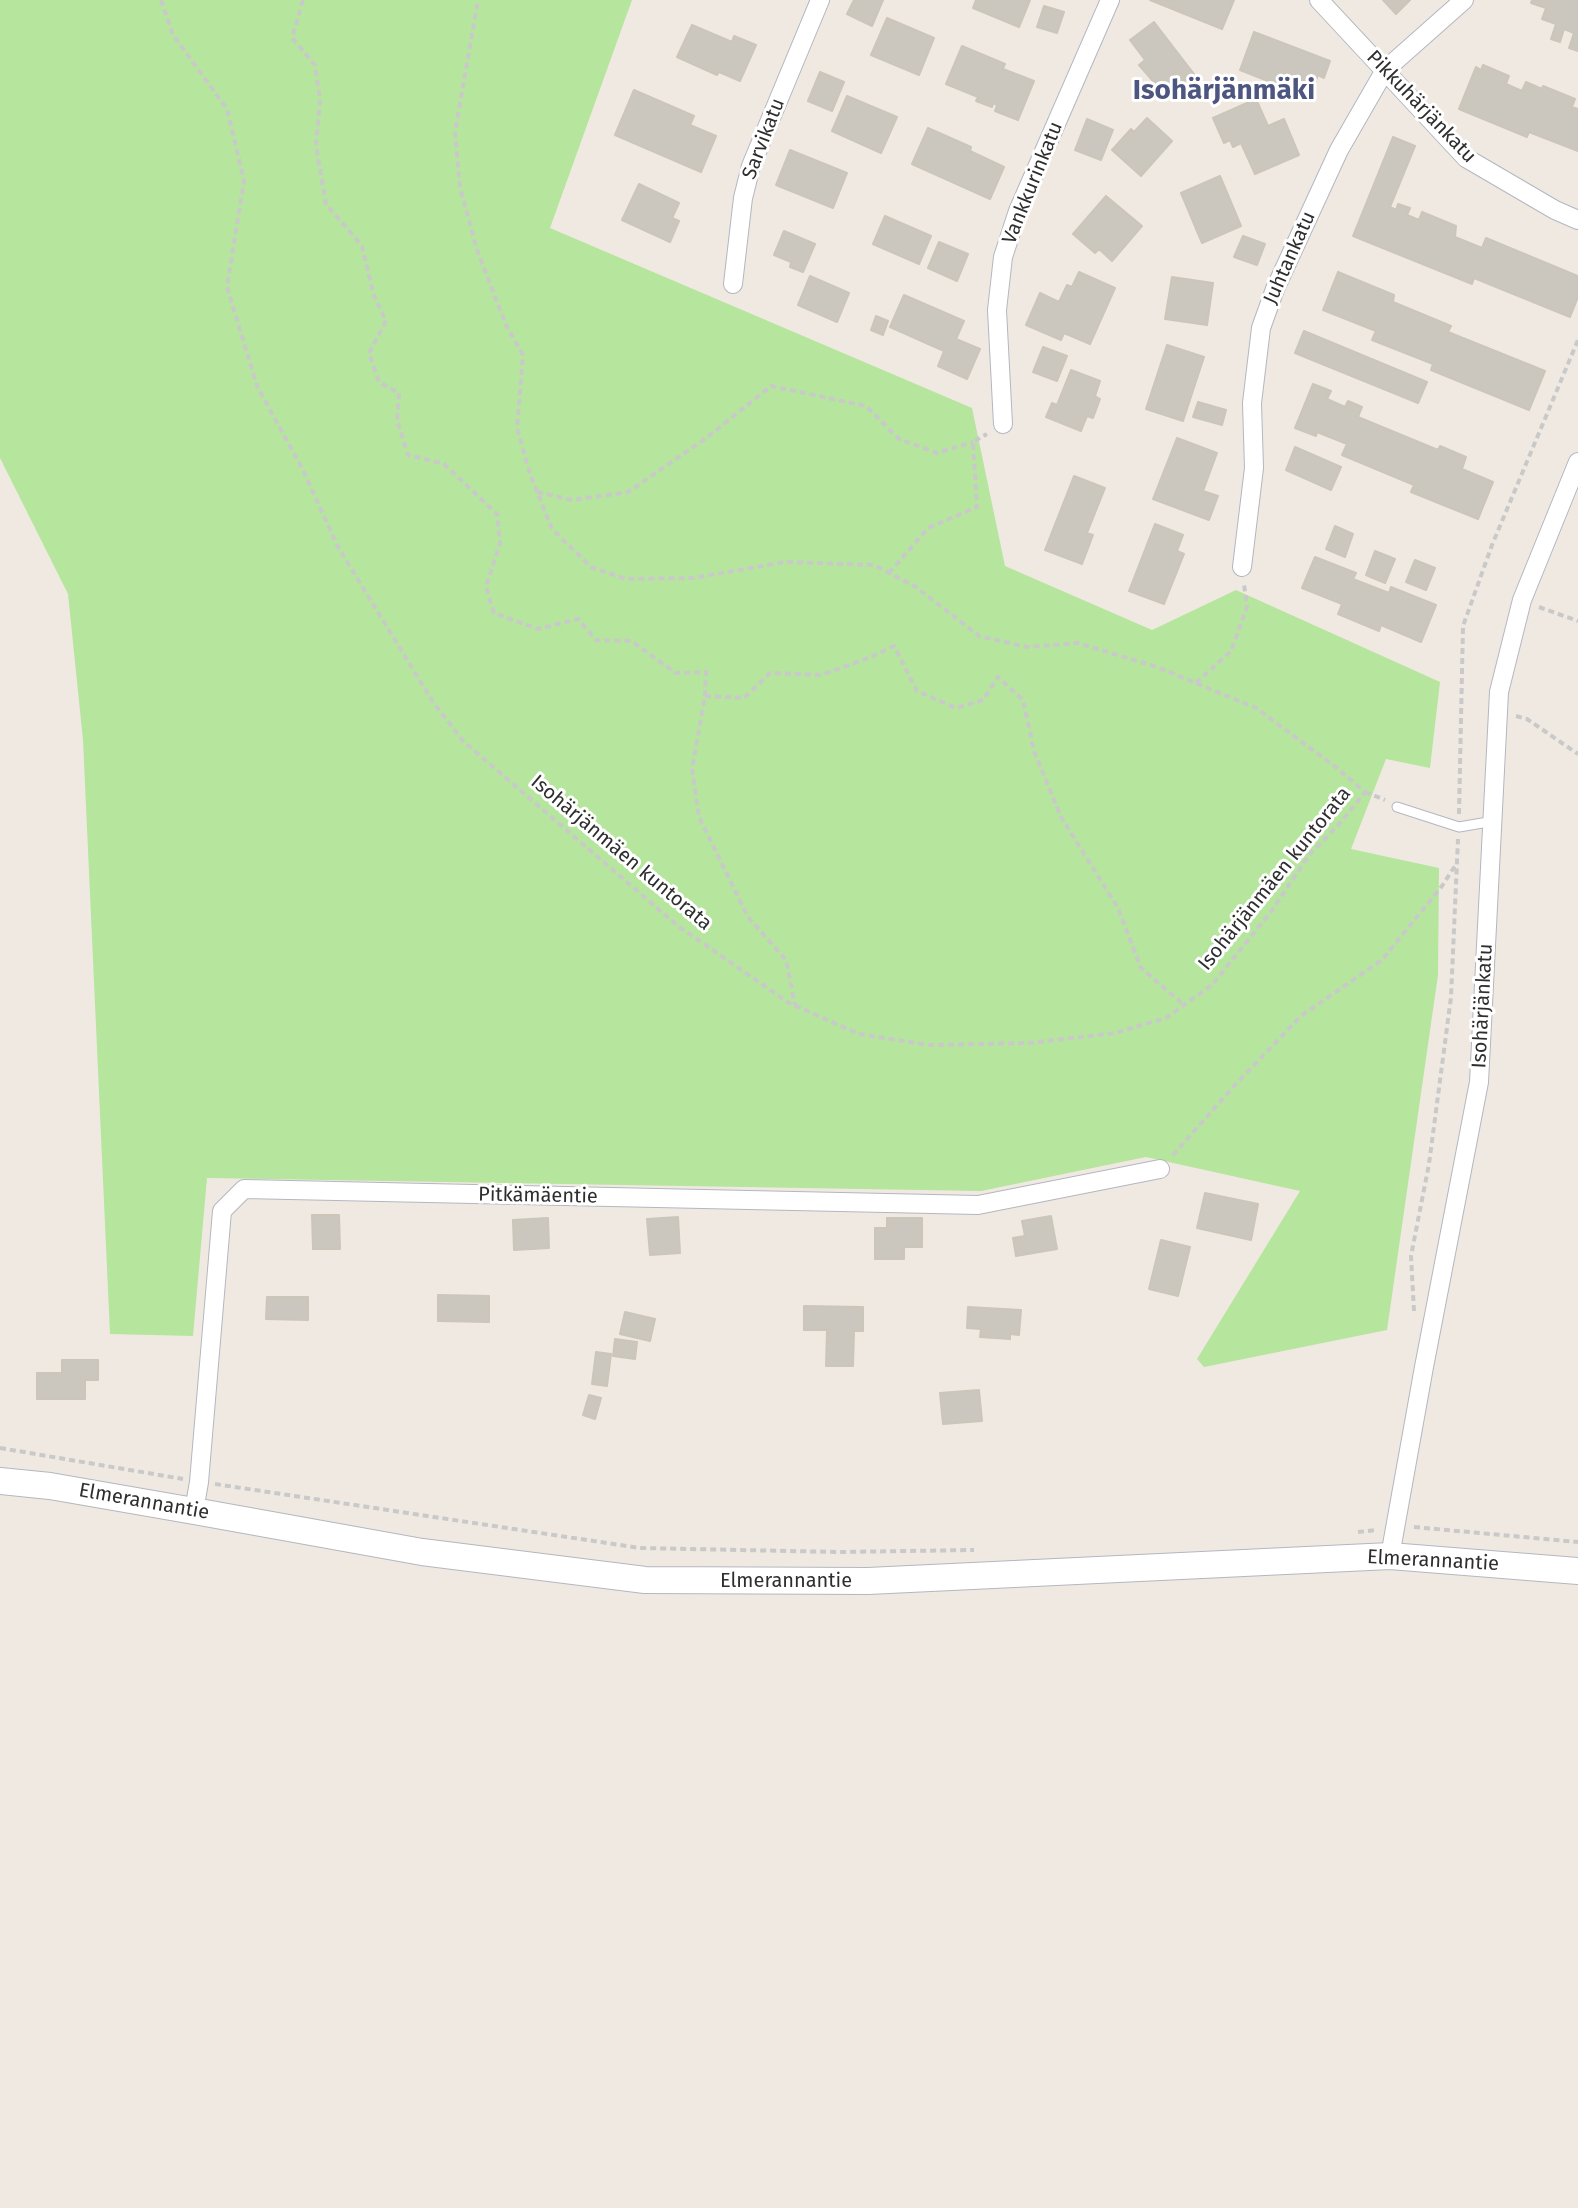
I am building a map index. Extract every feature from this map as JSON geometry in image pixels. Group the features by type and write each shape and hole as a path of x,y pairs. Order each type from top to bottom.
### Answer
{"street":[{"name":"Sarvikatu","path":"733,284 743,198 751,166 820,0"},
{"name":"Vankkurinkatu","path":"1003,424 997,310 1003,257 1018,211 1110,0"},
{"name":"Pikkuhärjänkatu","path":"1319,0 1466,158 1578,220"},
{"name":"Juhtankatu","path":"1242,567 1254,468 1252,403 1261,328 1275,289 1339,150 1385,70 1464,0"},
{"name":"Isohärjänkatu","path":"1390,1556 1479,1082 1499,692 1522,600 1578,462"},
{"name":"Pitkämäentie","path":"194,1511 222,1211 244,1189 978,1205 1160,1169"},
{"name":"Elmerannantie","path":"0,1481 50,1486 422,1552 645,1580 868,1581 1390,1556 1578,1571"}],"lane":[{"path":"1397,807 1459,827 1494,821"}],"path":[{"name":"Isohärjänmäen kuntorata","path":"161,0 173,35 227,109 244,181 227,287 257,386 303,470 338,547 433,702 463,741 678,926 795,1006 859,1034 929,1045 1029,1043 1115,1033 1166,1018 1212,985 1273,909 1309,855 1365,792 1256,708 1157,667 1078,643 1027,647 979,636 916,587 874,565 785,562 693,578 626,579 591,567 552,529 537,492 517,428 523,355 506,325 477,250 460,187 455,132 478,0"},
{"path":"303,0 292,38 315,65 320,100 316,146 326,204 362,246 374,296 386,321 369,353 379,382 399,393 397,420 408,455 444,464 497,514 500,543 486,587 494,613 538,629 578,619 596,640 631,641 676,673 706,672 705,696 692,769 699,817 748,917 786,960 795,1006"},
{"path":"1414,1313 1411,1256 1429,1164 1451,997 1459,827 1463,626 1492,545 1578,340"},
{"path":"537,492 572,500 628,492 705,439 771,386 866,406 899,439 937,453 973,442 1003,424"},
{"path":"889,573 928,528 977,507 973,442"},
{"path":"1196,683 1231,651 1247,607 1242,567"},
{"path":"1522,600 1578,621"},
{"path":"705,696 744,698 770,673 821,675 894,646 917,691 956,708 983,700 998,677 1023,700 1034,751 1061,817 1118,908 1141,968 1184,1005"},
{"path":"1499,710 1527,719 1578,754"},
{"path":"1365,792 1397,807"},
{"path":"1160,1169 1301,1016 1382,960 1457,864"},
{"path":"0,1448 199,1482 640,1548 839,1552 980,1550"},
{"path":"1351,1533 1396,1527 1435,1528 1578,1542"}],"green space":[{"path":"0,0 632,0 550,228 972,408 1005,566 1152,630 1236,590 1440,682 1430,768 1386,759 1351,849 1439,868 1438,975 1387,1330 1204,1367 1197,1359 1300,1191 1146,1157 981,1191 207,1178 193,1336 110,1334 83,740 68,594 0,458"}],"building":[{"path":"854,0 883,0 872,26 847,14"},
{"path":"976,0 1030,0 1019,27 973,8"},
{"path":"1150,0 1234,0 1222,29"},
{"path":"1383,0 1410,0 1396,14"},
{"path":"1532,0 1578,0 1578,51 1569,48 1574,33 1564,29 1560,42 1551,39 1556,24 1542,19 1546,8 1531,3"},
{"path":"1044,6 1064,12 1057,33 1037,27"},
{"path":"887,18 934,38 919,75 871,55"},
{"path":"1154,22 1194,74 1166,96 1139,65 1145,60 1130,40"},
{"path":"692,25 732,42 734,36 756,45 740,81 719,72 717,75 677,57"},
{"path":"1254,32 1330,61 1324,78 1318,75 1314,86 1300,81 1296,92 1240,70"},
{"path":"962,46 1005,64 1003,69 1034,81 1018,120 995,111 997,105 993,103 992,107 976,101 978,97 946,84"},
{"path":"1483,65 1509,76 1506,84 1522,91 1526,82 1575,99 1572,107 1578,109 1578,151 1529,132 1527,137 1459,109 1476,67 1481,70"},
{"path":"820,72 844,82 832,111 808,101"},
{"path":"634,90 694,116 690,125 716,136 701,172 615,135"},
{"path":"847,96 897,117 881,153 832,131"},
{"path":"1256,99 1268,126 1284,119 1299,155 1255,174 1241,143 1233,147 1230,140 1224,143 1213,118"},
{"path":"1147,118 1172,141 1141,176 1112,150 1131,129 1134,132"},
{"path":"1087,119 1113,130 1101,160 1075,150"},
{"path":"928,128 971,147 970,151 1004,167 990,199 912,164"},
{"path":"1393,137 1415,146 1390,207 1396,210 1398,204 1410,208 1407,215 1419,220 1422,212 1456,226 1455,237 1482,248 1486,238 1578,276 1578,297 1570,317 1474,278 1472,284 1353,236"},
{"path":"790,150 847,173 833,208 776,185"},
{"path":"1220,176 1241,226 1202,243 1181,193"},
{"path":"639,184 679,203 672,218 679,221 670,242 622,220"},
{"path":"1106,196 1142,226 1112,261 1099,249 1095,253 1073,234"},
{"path":"885,216 931,236 919,264 873,244"},
{"path":"784,231 815,244 803,272 790,267 791,262 774,255"},
{"path":"1243,236 1265,244 1257,265 1234,257"},
{"path":"939,242 968,254 957,281 928,268"},
{"path":"1079,272 1115,288 1090,344 1064,333 1061,340 1026,325 1040,293 1059,302 1067,285 1072,287"},
{"path":"1338,272 1394,295 1393,302 1451,326 1448,332 1545,371 1529,410 1431,370 1433,364 1372,340 1376,331 1323,310"},
{"path":"810,276 849,293 837,322 798,305"},
{"path":"1172,277 1213,283 1207,325 1165,319"},
{"path":"904,295 964,321 956,339 980,349 967,379 938,366 944,351 890,327"},
{"path":"876,316 888,321 883,335 871,330"},
{"path":"1304,331 1427,382 1418,403 1295,353"},
{"path":"1167,345 1204,357 1183,421 1146,409"},
{"path":"1043,347 1067,356 1057,381 1033,372"},
{"path":"1071,370 1100,381 1095,396 1100,399 1093,418 1087,416 1081,431 1046,417 1052,403 1057,405"},
{"path":"1313,384 1331,391 1327,399 1345,407 1348,401 1362,407 1358,417 1438,450 1440,446 1466,457 1462,469 1493,482 1478,519 1411,492 1414,485 1342,455 1347,444 1317,432 1316,436 1295,428"},
{"path":"1198,402 1226,410 1222,425 1193,417"},
{"path":"1177,438 1217,453 1203,491 1218,496 1209,520 1153,499"},
{"path":"1295,447 1341,467 1331,490 1286,470"},
{"path":"1074,476 1105,488 1087,533 1093,535 1082,564 1045,550"},
{"path":"1155,524 1183,535 1177,551 1184,554 1164,604 1129,591"},
{"path":"1335,526 1353,534 1345,557 1326,549"},
{"path":"1375,551 1395,559 1385,583 1366,575"},
{"path":"1315,557 1356,573 1353,579 1389,593 1391,587 1436,605 1421,642 1381,625 1379,631 1338,614 1342,604 1302,588"},
{"path":"1415,560 1435,568 1426,590 1406,582"},
{"path":"1205,1193 1258,1204 1251,1240 1197,1228"},
{"path":"312,1215 339,1215 340,1249 313,1249"},
{"path":"1051,1216 1057,1249 1016,1256 1013,1238 1025,1236 1022,1221"},
{"path":"678,1217 680,1253 650,1255 647,1219"},
{"path":"548,1218 549,1248 514,1250 513,1220"},
{"path":"887,1218 922,1218 922,1247 904,1247 904,1259 875,1259 875,1228 887,1228"},
{"path":"1161,1240 1190,1247 1178,1296 1149,1289"},
{"path":"438,1295 489,1296 489,1322 438,1321"},
{"path":"267,1297 308,1297 308,1320 266,1319"},
{"path":"804,1306 863,1307 863,1331 854,1331 853,1366 826,1366 827,1330 804,1330"},
{"path":"968,1307 1021,1310 1019,1335 1010,1334 1010,1339 980,1337 981,1329 967,1328"},
{"path":"625,1312 655,1319 650,1341 620,1334"},
{"path":"615,1339 637,1342 635,1359 613,1356"},
{"path":"596,1352 611,1354 607,1386 592,1384"},
{"path":"62,1360 98,1360 98,1380 85,1380 85,1399 37,1399 37,1373 62,1373"},
{"path":"979,1390 982,1421 943,1424 940,1393"},
{"path":"589,1395 601,1398 595,1419 583,1415"}],"district":[{"name":"Isohärjänmäki","path":"1224,91"}]}
